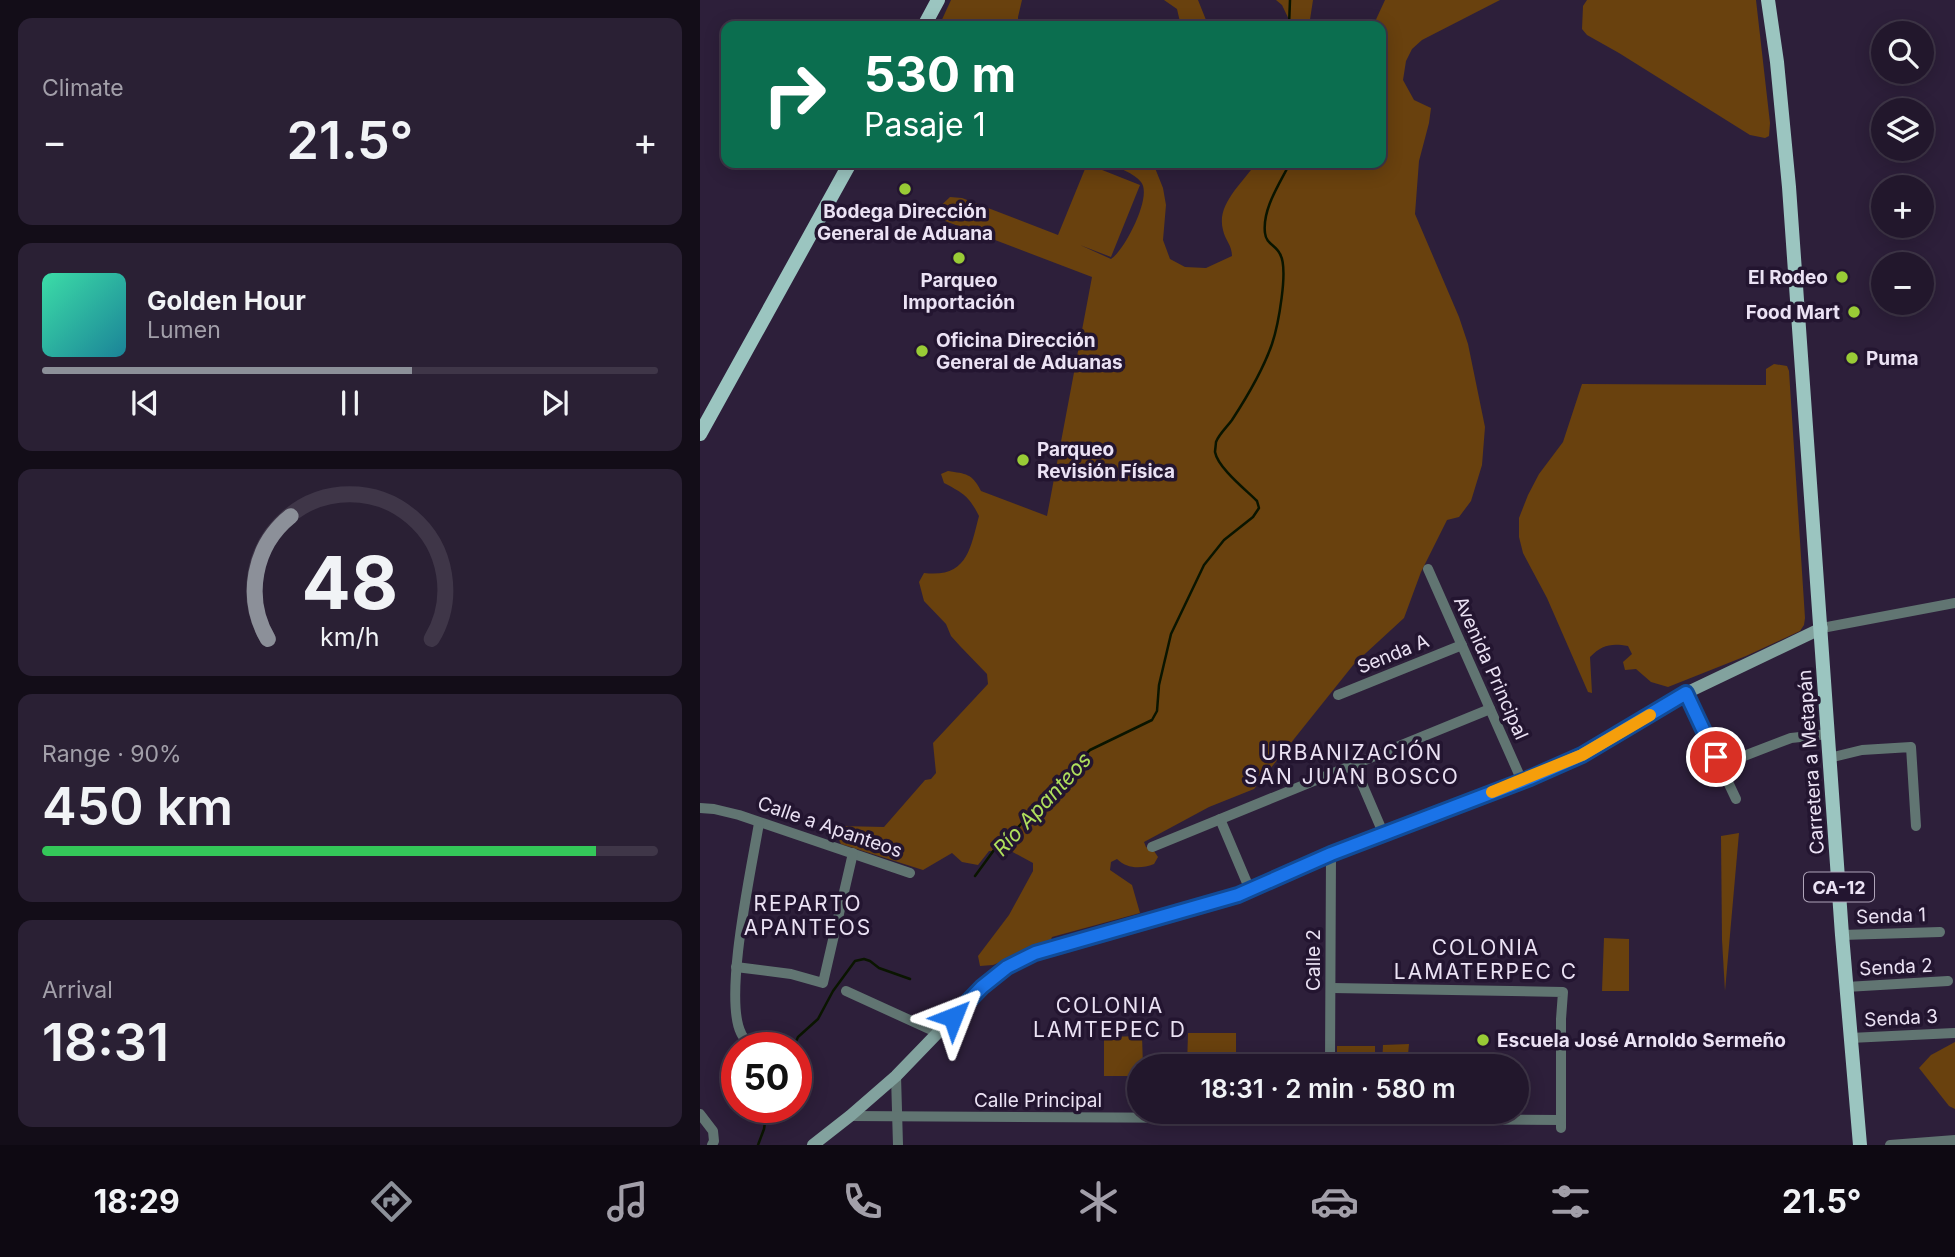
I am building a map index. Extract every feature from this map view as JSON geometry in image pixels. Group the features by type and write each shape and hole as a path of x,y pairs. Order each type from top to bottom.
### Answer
{"main road":[{"path":"927,21 938,0"},
{"name":"CA-12","path":"1768,0 1787,160 1802,389 1822,628"},
{"path":"700,434 847,168"},
{"path":"813,1145 896,1076 982,987 1007,967 1035,953 1238,895 1331,854 1522,781 1582,755 1686,693 1822,628"},
{"name":"Carretera a Metapán","path":"1822,628 1842,935 1860,1145"}],"street":[{"name":"Avenida Principal","path":"1428,569 1522,781"},
{"path":"1822,628 1955,603"},
{"name":"Senda A","path":"1338,695 1462,645"},
{"path":"1686,693 1736,799"},
{"path":"1152,847 1490,709"},
{"path":"1744,756 1791,738 1828,734"},
{"path":"1829,758 1862,750 1911,747 1916,826"},
{"path":"1354,765 1384,835"},
{"name":"Calle a Apanteos","path":"700,808 714,809 759,822 910,873"},
{"path":"1220,820 1250,890"},
{"path":"740,1032 736,1014 736,967 759,822"},
{"path":"736,967 791,974 822,983 853,853"},
{"name":"Calle 2","path":"1330,1054 1331,854"},
{"name":"Senda 1","path":"1842,935 1940,932"},
{"name":"Senda 2","path":"1846,987 1948,981"},
{"name":"Calle Principal","path":"1332,988 1563,992 1561,1124 1529,1123"},
{"path":"846,991 938,1032"},
{"name":"Senda 3","path":"1850,1038 1954,1033"},
{"path":"896,1076 898,1145"},
{"path":"700,1114 713,1131 713,1143"},
{"name":"Calle Principal","path":"850,1116 1127,1116"},
{"path":"1890,1145 1955,1140"}],"shaded area":[{"path":"951,0 1022,0 1018,21 941,21"},
{"path":"1164,0 1198,0 1208,21 1180,21 1177,9"},
{"path":"1276,0 1313,0 1310,21 1290,21 1282,5"},
{"path":"1385,0 1500,0 1422,40 1412,49 1406,61 1403,80 1414,100 1431,108 1419,161 1415,214 1468,344 1485,427 1482,465 1471,501 1459,517 1447,520 1421,572 1404,618 1354,664 1254,789 1209,807 1144,842 1158,857 1154,864 1134,867 1117,859 1111,862 1110,870 1132,885 1140,913 1052,937 1050,942 993,965 980,966 978,956 1009,915 1033,871 1033,863 1009,850 989,851 978,865 962,862 952,853 923,870 841,844 838,833 840,826 884,827 925,780 931,779 936,773 933,743 988,684 987,674 951,636 946,624 924,601 919,582 924,573 949,571 958,566 969,550 979,516 965,496 944,483 941,474 948,471 968,475 981,491 1047,516 1092,277 932,216 933,213 950,197 962,198 1058,235 1085,168 1097,168 1140,185 1111,257 1080,245 1111,259 1123,246 1135,223 1144,189 1134,176 1119,168 1155,168 1166,205 1163,240 1170,259 1185,267 1206,268 1232,256 1223,230 1223,211 1252,168 1386,168 1386,21 1375,21"},
{"path":"1587,0 1756,0 1770,123 1769,136 1765,138 1750,135 1587,35 1582,29 1583,6"},
{"path":"1774,364 1787,366 1789,371 1804,625 1800,631 1746,656 1668,687 1651,682 1636,669 1625,670 1623,662 1632,654 1628,646 1607,646 1590,657 1592,693 1588,692 1547,598 1523,553 1519,537 1519,518 1528,495 1539,474 1563,442 1582,384 1766,385 1766,369"},
{"path":"1739,833 1725,991 1721,836"},
{"path":"1604,938 1629,939 1629,991 1602,991"},
{"path":"1188,1033 1236,1033 1236,1054 1187,1054"},
{"path":"1142,1036 1143,1054 1127,1054 1127,1076 1104,1076 1104,1037"},
{"path":"1955,1042 1955,1109 1949,1106 1919,1068 1931,1055"},
{"path":"1409,1044 1408,1054 1383,1054 1383,1045"},
{"path":"1337,1046 1375,1046 1375,1054 1337,1054"}],"waterway":[{"name":"Río Apanteos","path":"1289,21 1290,0"},
{"name":"Río Apanteos","path":"975,876 994,850 1005,842 1090,750 1152,720 1157,711 1159,685 1171,634 1204,565 1224,540 1253,517 1259,508 1257,501 1221,465 1215,451 1217,439 1238,411 1259,373 1274,336 1282,298 1283,272 1280,254 1266,237 1265,224 1273,196 1287,168"},
{"name":"Río Apanteos","path":"804,1032 818,1019 833,991 855,961 864,959 879,968 910,979"},
{"name":"Río Apanteos","path":"758,1145 765,1123"}],"slow traffic":[{"path":"1492,792 1582,755 1650,715"}],"place":[{"name":"Bodega Dirección General de Aduana","path":"905,189"},
{"name":"Parqueo Importación","path":"959,258"},
{"name":"El Rodeo","path":"1842,277"},
{"name":"Food Mart","path":"1854,312"},
{"name":"Oficina Dirección General de Aduanas","path":"922,351"},
{"name":"Puma","path":"1852,358"},
{"name":"Parqueo Revisión Física","path":"1023,460"},
{"name":"Escuela José Arnoldo Sermeño","path":"1483,1040"}],"district":[{"name":"URBANIZACIÓN SAN JUAN BOSCO","path":"1352,764"},
{"name":"REPARTO APANTEOS","path":"808,915"},
{"name":"COLONIA LAMATERPEC C","path":"1486,959"},
{"name":"COLONIA LAMTEPEC D","path":"1110,1017"}],"route":[{"path":"953,1017 982,987 1007,967 1035,953 1238,895 1331,854 1530,778 1582,755 1686,693 1716,757"}]}
